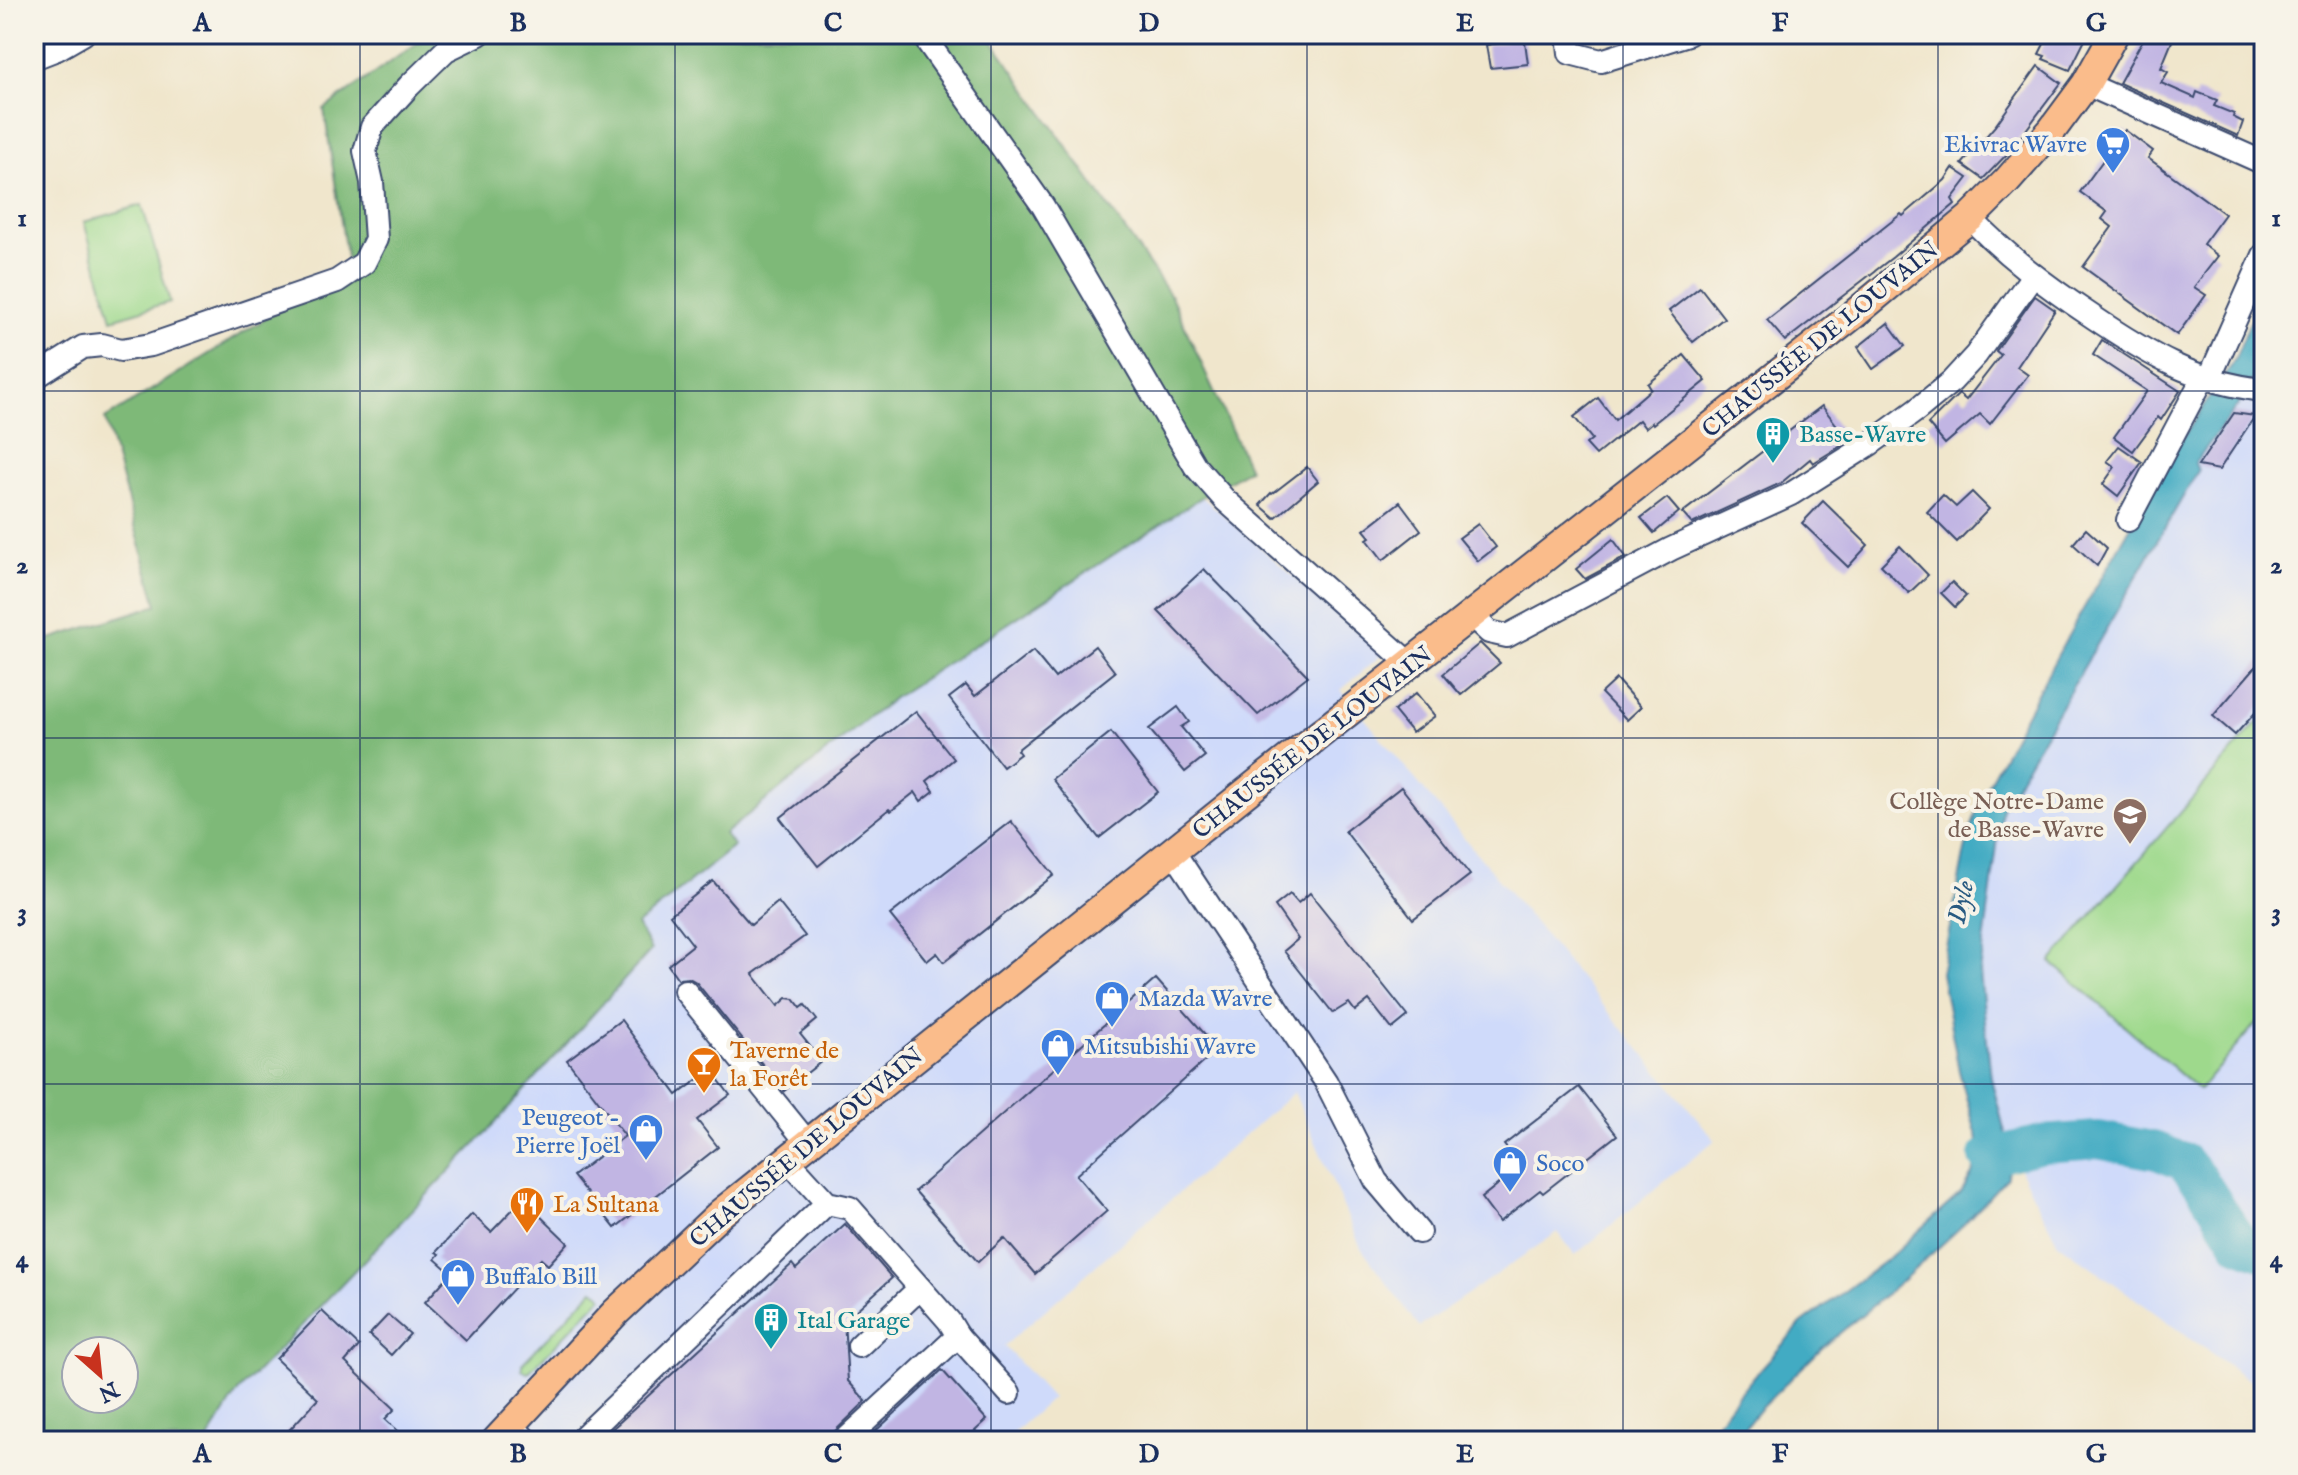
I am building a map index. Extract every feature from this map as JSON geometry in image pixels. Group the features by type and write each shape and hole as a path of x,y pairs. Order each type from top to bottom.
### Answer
{"main road":[{"name":"CHAUSSÉE DE LOUVAIN","path":"511,1436 620,1308 721,1213 1173,851 1853,315 1970,218 2052,130 2086,84 2114,34"}],"street":[{"path":"34,58 83,34"},
{"path":"34,378 83,347 102,345 121,350 151,345 337,281 364,263 376,239 372,182 365,151 372,127 446,50 479,34"},
{"path":"922,34 1043,206 1195,466 1225,500 1410,664"},
{"path":"1568,34 1570,53 1601,61 1688,34"},
{"path":"2086,84 2264,163"},
{"path":"1970,218 2032,277 2137,347 2169,365 2210,379 2259,389"},
{"path":"2128,520 2210,379 2264,255"},
{"path":"1471,615 1489,632 1507,636 1671,549 1791,494 1870,444 1952,381 1976,355 2032,277"},
{"path":"1173,851 1326,1082 1376,1181 1419,1232"},
{"path":"685,991 797,1150 827,1203 850,1208 1009,1393"},
{"path":"579,1441 827,1203"},
{"path":"859,1346 920,1288"},
{"path":"844,1441 958,1336"}],"shaded area":[{"name":"Collège Notre-Dame de Basse-Wavre","path":"2264,357 2264,1391 2058,1243 2009,1148 1991,1078 1980,973 2002,808 2198,471 2195,463 2238,405"},
{"path":"1202,497 1383,654 1341,690 1715,1140 1575,1255 1558,1232 1419,1327 1361,1248 1294,1092 1004,1346 1052,1398 1004,1441 207,1441 237,1393 489,1130 650,950 636,925 733,847 724,835 895,697"}],"green space":[{"path":"430,34 988,34 1171,296 1249,469 895,697 724,834 734,846 637,925 651,950 489,1130 237,1393 207,1441 34,1441 34,644 157,605 105,419 348,267 324,109"},
{"path":"142,205 170,302 112,319 84,222"},
{"path":"2264,715 2264,1014 2199,1090 2051,962"},
{"path":"594,1289 602,1297 528,1373 522,1370 522,1364"}],"water":[{"name":"Dyle","path":"2264,287 2262,362 2238,405 2195,463 2198,471 2002,808 1980,973 1991,1078 2009,1148 2007,1177 1964,1224 1822,1348 1759,1410 1734,1441 1703,1441 1742,1390 1801,1324 1890,1257 1962,1192 1982,1155 1959,1071 1941,973 1965,850 1980,799 2074,625 2176,448 2235,359"}],"building":[{"path":"1504,34 1524,34 1528,64 1490,68 1486,45 1506,42"},
{"path":"2049,34 2088,34 2070,70 2043,59 2045,56 2039,54"},
{"path":"2146,34 2175,34 2161,68 2168,72 2161,83 2195,98 2197,92 2217,100 2214,106 2234,114 2233,117 2243,122 2238,136 2119,83"},
{"path":"2038,66 2061,83 2011,150 1983,179 1962,164 1995,126"},
{"path":"2125,130 2153,151 2148,158 2225,214 2203,244 2218,256 2194,287 2206,295 2177,335 2083,267 2112,227 2102,219 2107,212 2080,192"},
{"path":"1953,168 1968,178 1952,199 1955,204 1785,341 1767,320 1901,214 1903,216 1945,180"},
{"path":"1700,287 1724,318 1693,342 1669,311"},
{"path":"2035,296 2055,310 2017,367 2028,375 1990,424 1980,414 1945,444 1928,424 1959,394 1966,400 2001,355 1996,351"},
{"path":"1888,323 1905,346 1873,369 1858,347"},
{"path":"2102,340 2180,391 2161,420 2158,417 2133,451 2114,437 2147,391 2093,355"},
{"path":"1684,355 1706,381 1653,424 1645,428 1639,420 1596,455 1586,444 1592,439 1574,417 1598,398 1615,420 1651,389 1648,384"},
{"name":"Basse-Wavre","path":"1822,406 1849,441 1813,463 1810,459 1781,483 1692,524 1682,513"},
{"path":"2234,413 2255,416 2219,470 2198,466"},
{"path":"2119,446 2142,462 2118,496 2103,484 2115,467 2107,461"},
{"path":"1307,467 1318,481 1275,518 1260,505 1271,493"},
{"path":"1972,492 1989,509 1957,542 1927,512 1943,495 1956,507"},
{"path":"1667,498 1679,512 1654,533 1641,518"},
{"path":"1823,501 1868,545 1848,567 1802,523"},
{"path":"1400,502 1421,530 1383,560 1364,530"},
{"path":"1478,524 1496,547 1478,561 1459,538"},
{"path":"2086,529 2107,548 2097,566 2073,544"},
{"path":"1613,539 1626,557 1585,579 1576,569"},
{"path":"1900,546 1928,575 1909,593 1881,565"},
{"path":"1204,569 1308,676 1258,715 1158,611"},
{"path":"1952,582 1966,596 1955,607 1941,593"},
{"path":"1480,643 1500,663 1461,695 1443,674"},
{"path":"1095,646 1115,672 1017,750 1020,754 1003,767 949,698 966,685 975,696 1033,651 1055,678"},
{"path":"2264,657 2264,703 2235,735 2213,716"},
{"path":"1616,679 1641,707 1627,720 1601,693"},
{"path":"1416,693 1435,716 1412,733 1394,711"},
{"path":"1178,707 1189,722 1181,727 1205,756 1185,772 1149,729"},
{"path":"916,711 954,759 927,781 934,791 921,801 915,792 818,866 780,818"},
{"path":"1111,732 1158,792 1099,838 1052,779"},
{"path":"1401,787 1470,875 1413,919 1345,831"},
{"path":"1011,821 1054,875 944,962 937,953 927,961 890,915"},
{"path":"713,881 751,925 778,902 805,936 753,974 778,1006 787,998 794,999 801,1008 805,1005 817,1020 800,1034 822,1061 784,1091 696,982 689,978 678,979 668,965 693,945 670,915"},
{"path":"1310,893 1408,1016 1392,1029 1369,1000 1355,1011 1349,1003 1333,1013 1284,951 1298,939 1275,906 1290,894 1298,903"},
{"path":"1156,979 1218,1049 1076,1175 1107,1211 1035,1274 1004,1238 978,1262 915,1191"},
{"path":"621,1020 677,1095 711,1070 730,1095 697,1120 718,1147 615,1228 573,1176 625,1136 567,1060"},
{"path":"1579,1087 1617,1135 1543,1193 1540,1190 1499,1222 1481,1198 1521,1166 1504,1145"},
{"path":"517,1205 530,1218 536,1212 568,1243 548,1265 541,1259 466,1340 425,1302 451,1273 435,1259 439,1254 436,1252 472,1214 491,1232"},
{"name":"Ital Garage","path":"845,1224 892,1278 844,1321 848,1381 866,1401 835,1431 830,1441 599,1441 792,1264 796,1269"},
{"path":"322,1311 359,1346 345,1362 395,1409 385,1419 409,1441 279,1441 318,1399 276,1359"},
{"path":"388,1315 410,1334 391,1355 369,1335"},
{"path":"942,1370 987,1420 964,1441 865,1441"}],"waterway":[{"path":"1988,1157 2042,1144 2098,1140 2157,1151 2184,1162 2240,1243 2264,1252"}],"place":[{"name":"Ekivrac Wavre","path":"2113,175"},
{"name":"Basse-Wavre","path":"1773,465"},
{"name":"Collège Notre-Dame de Basse-Wavre","path":"2130,846"},
{"name":"Mazda Wavre","path":"1112,1029"},
{"name":"Mitsubishi Wavre","path":"1058,1077"},
{"name":"Taverne de la Forêt","path":"704,1095"},
{"name":"Peugeot - Pierre Joël","path":"646,1162"},
{"name":"Soco","path":"1510,1194"},
{"name":"La Sultana","path":"527,1235"},
{"name":"Buffalo Bill","path":"458,1307"},
{"name":"Ital Garage","path":"771,1351"}]}
